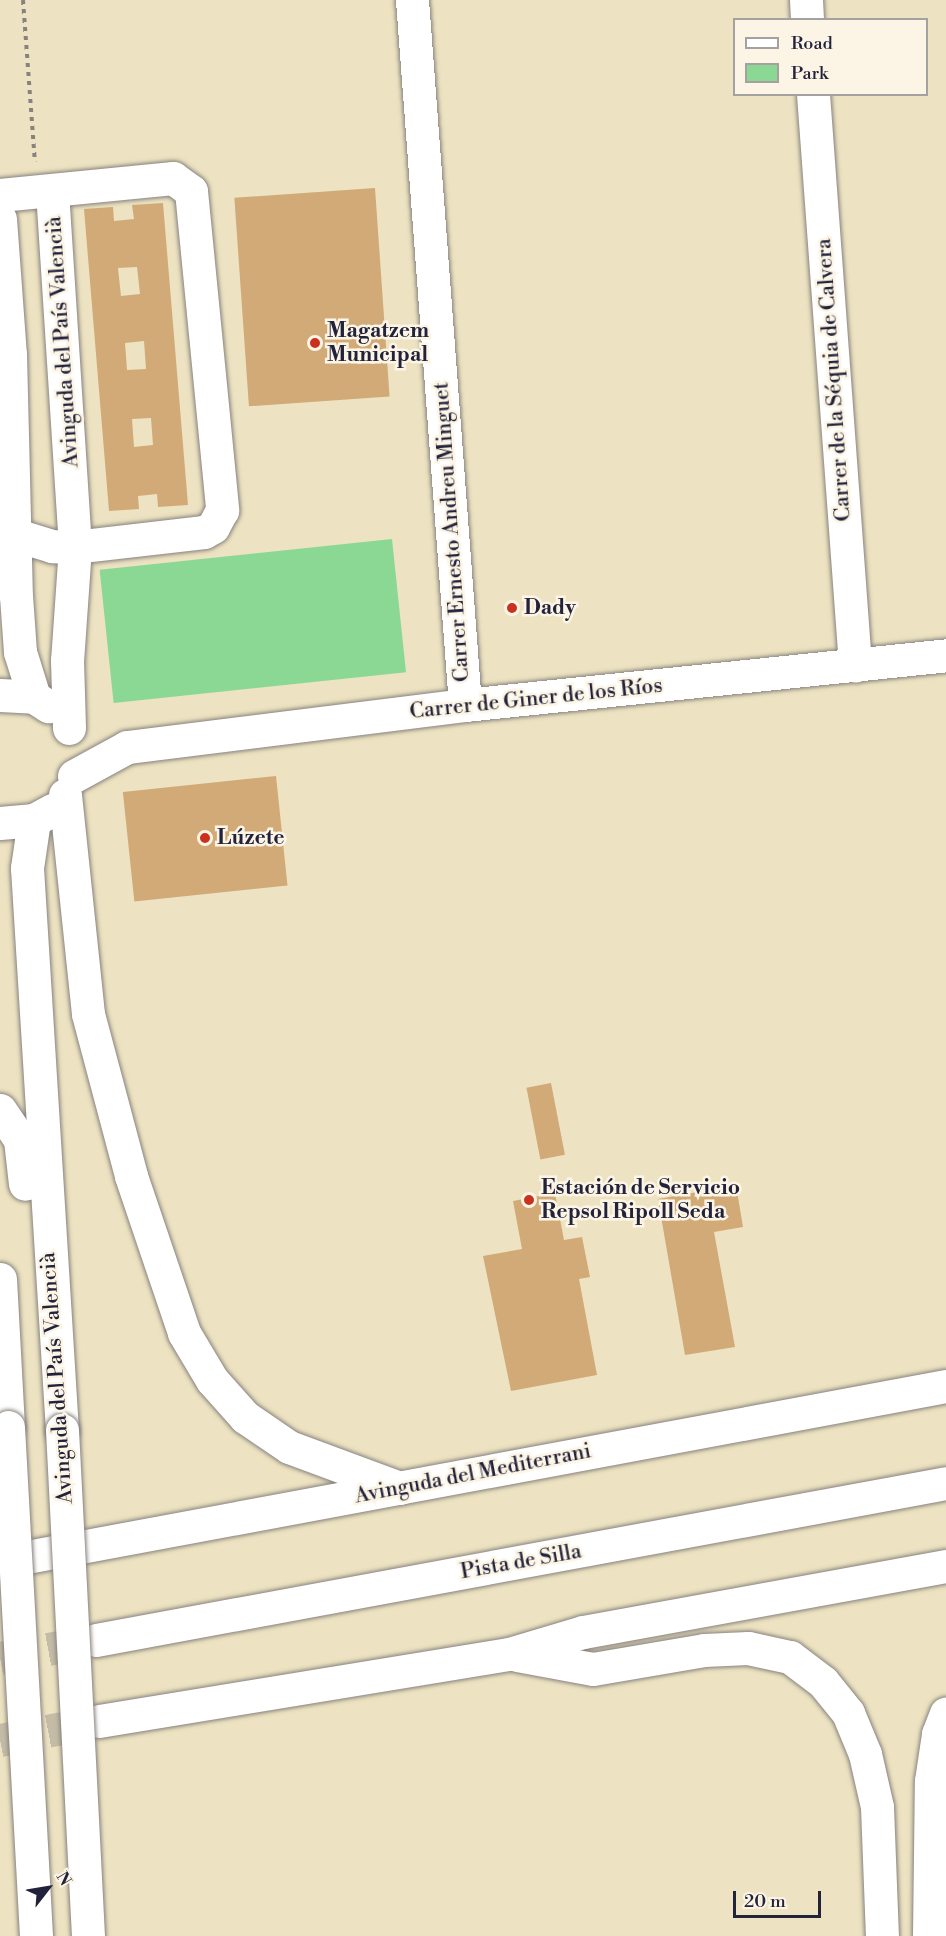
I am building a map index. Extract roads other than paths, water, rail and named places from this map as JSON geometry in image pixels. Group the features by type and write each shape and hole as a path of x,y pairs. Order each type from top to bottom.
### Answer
{"main road":[{"name":"Carrer Ernesto Andreu Minguet","path":"412,0 465,705"},
{"path":"806,0 807,18"},
{"name":"Carrer de la Séquia de Calvera","path":"813,96 855,665"},
{"path":"15,535 52,546 75,547 204,532 213,527 222,510 191,191 172,178 52,191"},
{"name":"Avinguda del País Valencià","path":"0,195 52,191 75,547 67,660 70,731 76,755 70,786 88,1014 130,1176 184,1333 212,1380 245,1417 289,1447 402,1489"},
{"path":"0,219 20,651 34,697"},
{"name":"Carrer de Giner de los Ríos","path":"70,731 93,735 127,747 465,705 946,655"},
{"path":"0,695 34,697 54,710 70,731"},
{"name":"Carrer de Giner de los Ríos","path":"34,820 52,810 70,786 127,747"},
{"path":"0,823 34,820"},
{"name":"Avinguda del País Valencià","path":"34,820 27,868 62,1430 88,1936"},
{"path":"0,1110 20,1140 25,1185 49,1241"},
{"path":"0,1279 36,1936"},
{"name":"Avinguda del Mediterrani","path":"0,1562 946,1386"},
{"name":"Pista de Silla","path":"96,1640 946,1483"},
{"path":"99,1721 509,1653 583,1632 946,1566"},
{"path":"509,1653 593,1669 704,1650 748,1648 790,1658 822,1682 848,1713 865,1754 877,1807 882,1936"},
{"path":"928,1936 931,1781 938,1734 946,1713"}],"tunnel":[{"path":"0,1658 96,1640"},
{"path":"0,1740 99,1721"}],"place":[{"name":"Magatzem Municipal","path":"315,343"},
{"name":"Dady","path":"512,608"},
{"name":"Lúzete","path":"205,838"},
{"name":"Estación de Servicio Repsol Ripoll Seda","path":"529,1200"}]}
